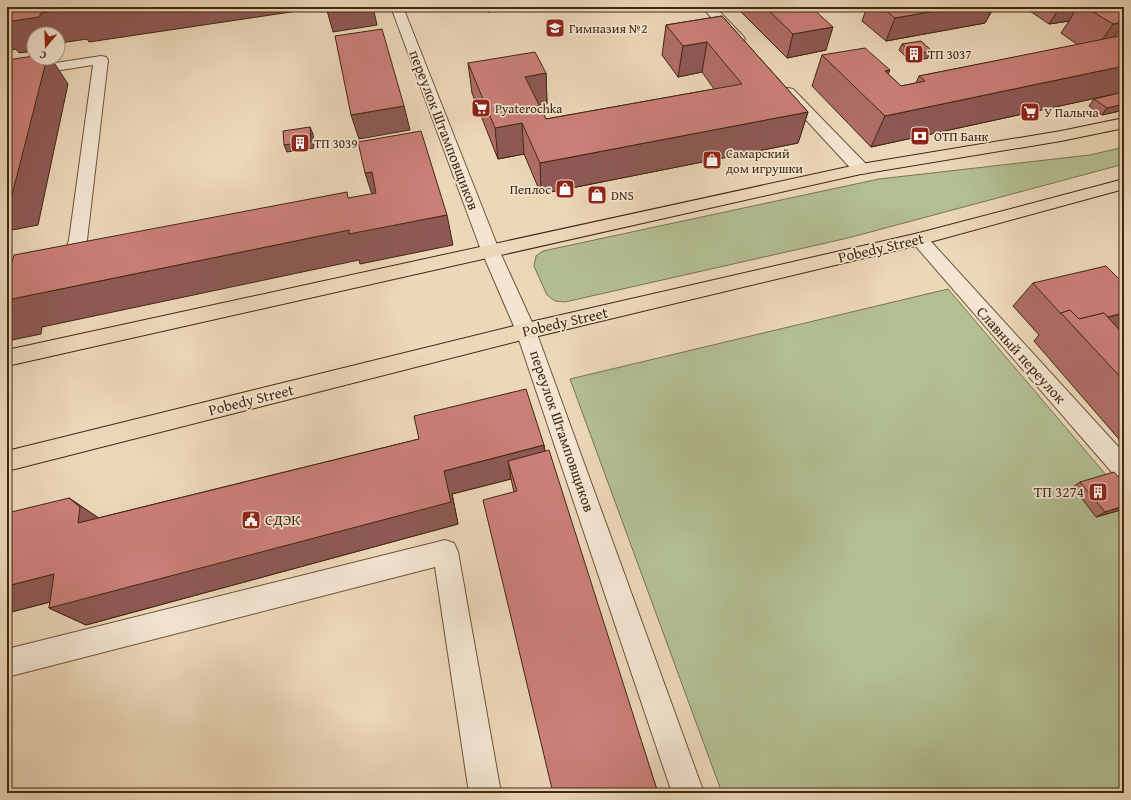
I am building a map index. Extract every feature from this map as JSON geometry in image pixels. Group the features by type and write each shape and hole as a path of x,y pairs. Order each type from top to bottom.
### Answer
{"main road":[{"path":"7,358 861,169 1061,136 1124,123"},
{"name":"Pobedy Street","path":"7,461 526,331 919,239 1124,184"}],"street":[{"name":"переулок Штамповщиков","path":"397,7 490,250 526,331 688,793"},
{"path":"708,7 746,48"},
{"path":"7,93 16,74 101,60 78,240 70,271 56,274"},
{"path":"779,82 861,169"},
{"name":"Славный переулок","path":"919,239 1124,470"},
{"path":"7,663 444,552 485,793"}],"green space":[{"path":"1124,147 1124,164 848,238 565,302 555,301 547,295 534,266 536,256 543,251 879,179 1090,155"},
{"path":"948,289 1124,496 1124,793 722,793 570,379"}],"building":[{"path":"7,7 109,7 71,12 72,8 41,13 39,17 7,22"},
{"path":"765,7 811,7 833,27 793,34"},
{"path":"881,7 958,7 895,18"},
{"path":"1085,7 1124,7 1124,22 1113,24"},
{"path":"722,16 808,112 540,163 522,123 495,128 468,63 535,52 546,73 525,77 546,119 742,84 707,42 683,46 666,25"},
{"path":"382,29 404,106 351,115 335,36"},
{"path":"1119,36 1124,40 1124,66 885,116 822,55 865,48 890,70 885,71 901,86 925,81 919,76"},
{"path":"921,41 932,51 913,54 902,44"},
{"path":"26,57 26,66 45,66 12,195 7,195 7,60"},
{"path":"1124,92 1124,104 1107,108 1094,99"},
{"path":"310,127 311,141 284,145 283,131"},
{"path":"421,131 447,215 349,234 349,230 12,299 11,305 7,306 7,266 11,265 14,255 347,192 348,198 376,193 372,172 365,173 358,142"},
{"path":"1106,266 1124,284 1124,313 1107,317 1104,313 1079,319 1070,310 1061,314 1033,283"},
{"path":"1070,310 1079,319 1104,313 1124,335 1124,381 1061,313"},
{"path":"526,389 544,445 444,471 451,502 49,608 54,574 7,586 7,513 69,498 80,507 78,523 419,439 414,416"},
{"path":"549,450 658,793 553,793 483,500 517,491 508,461"},
{"name":"ТП 3274","path":"1114,472 1124,483 1124,506 1105,512 1080,482"}],"place":[{"name":"Гимназия №2","path":"555,28"},
{"name":"ТП 3037","path":"914,54"},
{"name":"Pyaterochka","path":"481,108"},
{"name":"У Палыча","path":"1030,112"},
{"name":"ОТП Банк","path":"920,136"},
{"name":"ТП 3039","path":"300,143"},
{"name":"Самарский дом игрушки","path":"712,160"},
{"name":"Пеплос","path":"565,189"},
{"name":"DNS","path":"597,195"},
{"name":"ТП 3274","path":"1098,492"},
{"name":"СДЭК","path":"251,520"}]}
